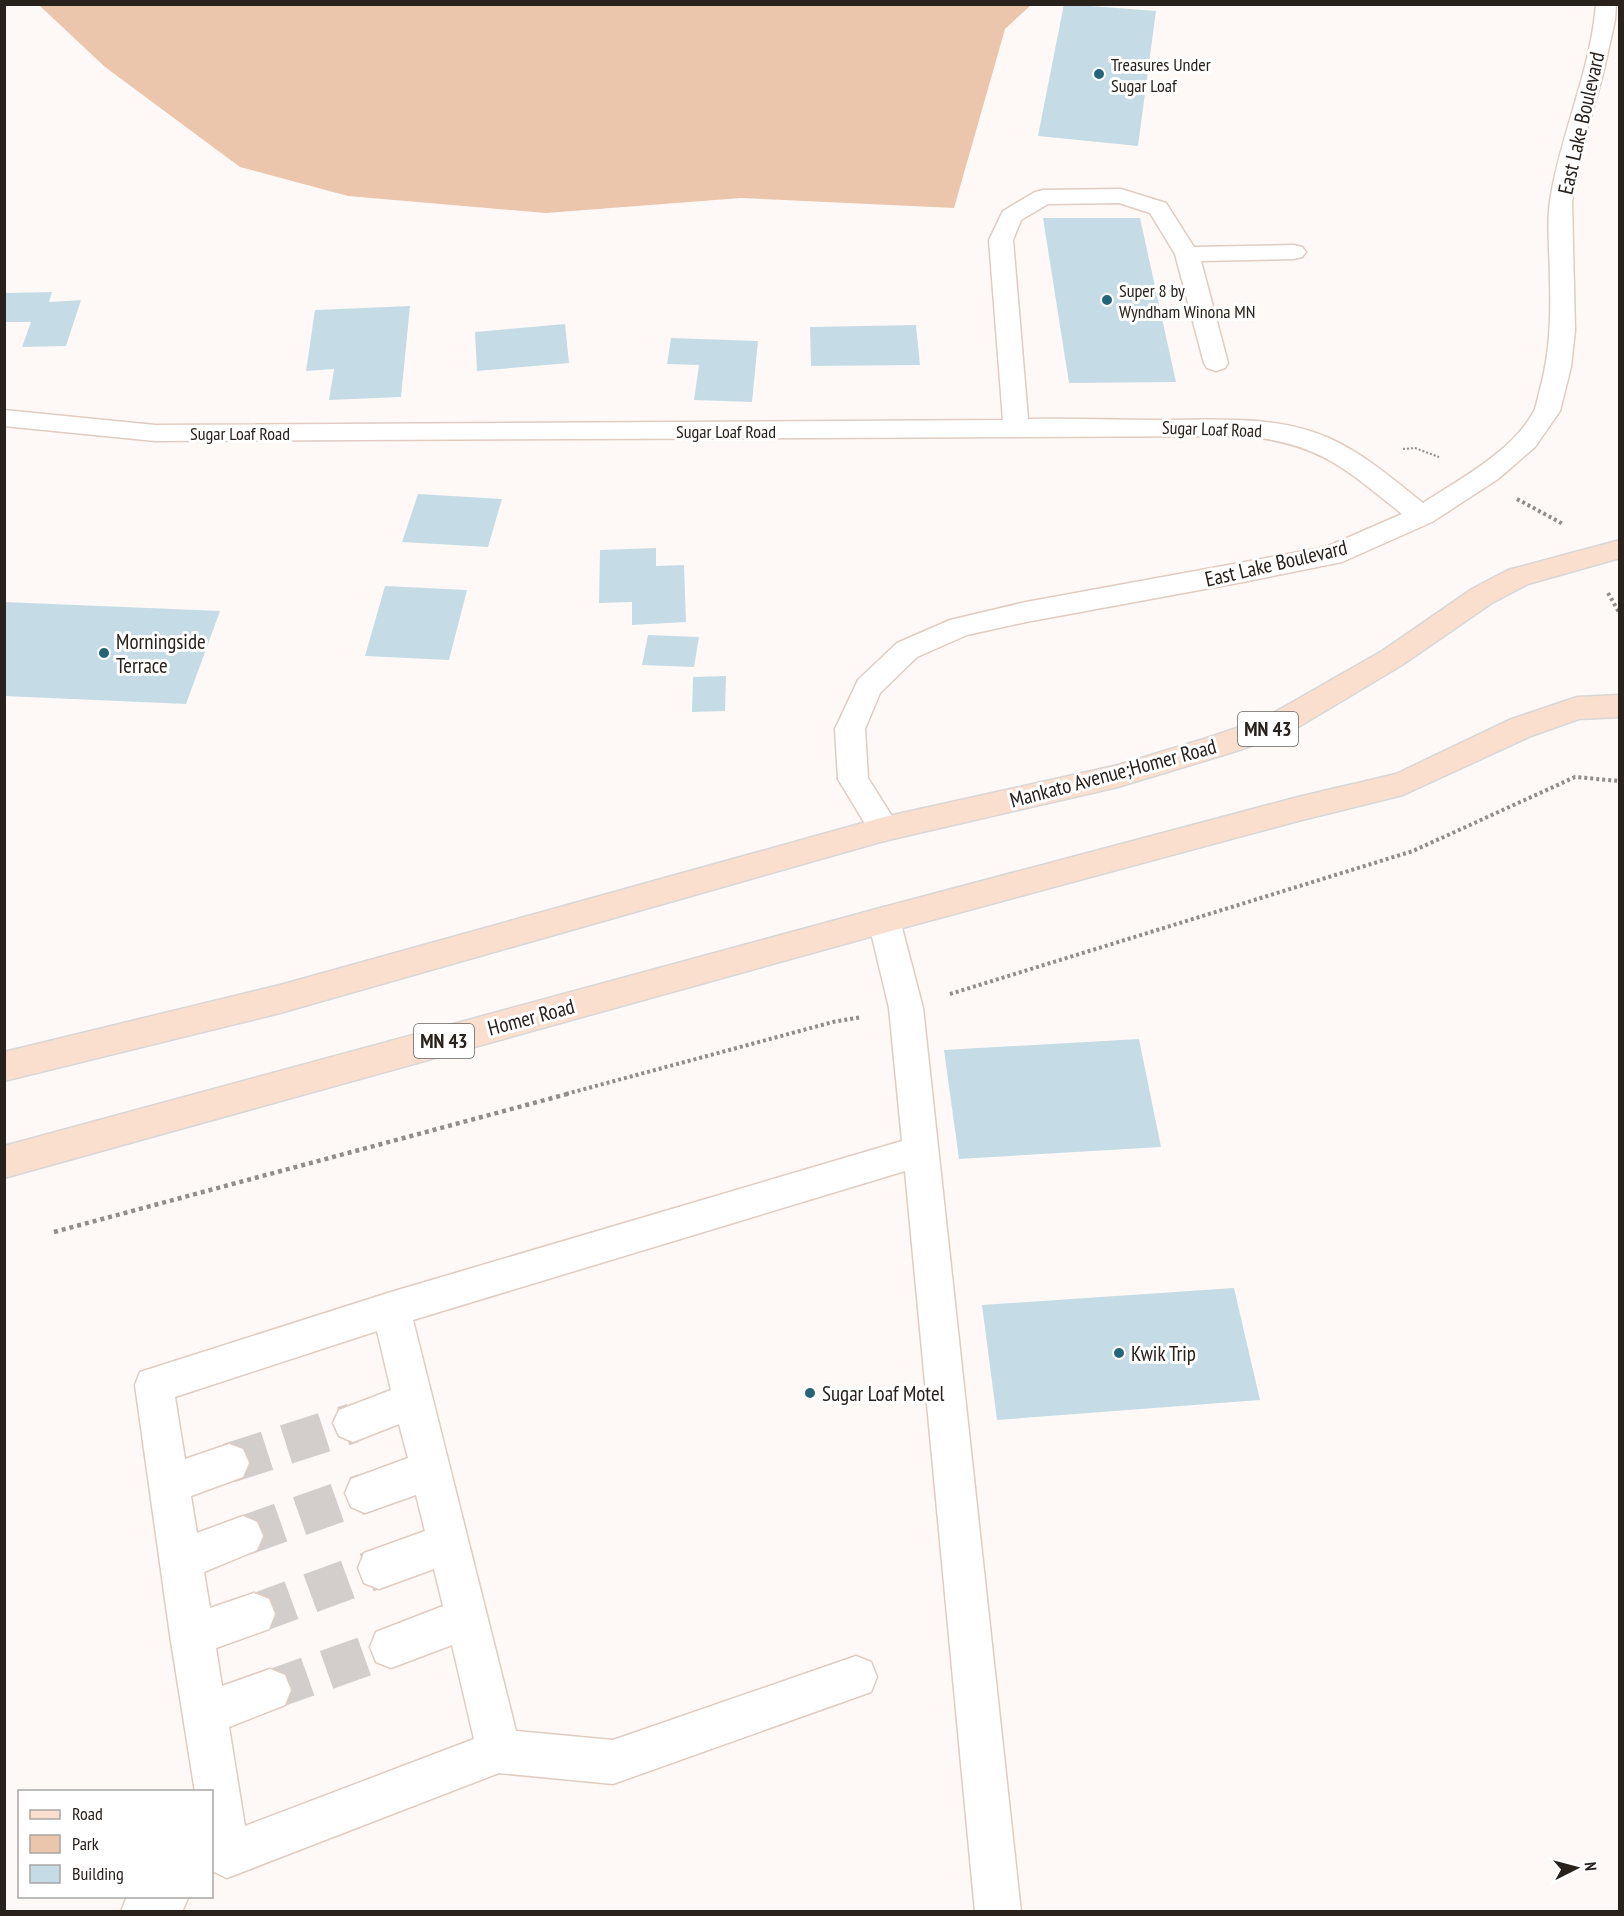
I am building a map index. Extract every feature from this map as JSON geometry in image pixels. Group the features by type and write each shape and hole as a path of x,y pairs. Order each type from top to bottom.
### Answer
{"main road":[{"name":"Mankato Avenue;Homer Road","path":"884,829 1118,776 1274,727 1392,658 1482,596 1518,577 1620,549"},
{"name":"MN 43","path":"884,920 1298,809 1403,784 1520,728 1577,708 1620,706"},
{"name":"MN 43","path":"4,1067 280,999 884,829"},
{"name":"Homer Road","path":"4,1162 884,920"}],"street":[{"name":"East Lake Boulevard","path":"884,829 853,779 850,729 868,687 908,650 960,627 1026,612 1332,555 1422,516 1489,473 1526,441 1547,411 1558,367 1563,330 1563,191 1568,159 1593,74 1605,20 1606,4"},
{"path":"1016,427 1001,240 1011,216 1043,197 1121,196 1158,208 1187,254 1216,363"},
{"path":"1187,254 1294,252"},
{"name":"Sugar Loaf Road","path":"4,418 155,433 962,430 1016,427 1221,428 1271,431 1315,442 1345,456 1422,516"},
{"path":"884,920 906,1008 998,1911"},
{"path":"212,1790 204,1714 154,1385 391,1309 920,1151"},
{"path":"391,1309 499,1751"},
{"path":"353,1423 413,1400"},
{"path":"170,1485 229,1463"},
{"path":"365,1493 430,1470"},
{"path":"180,1560 243,1536"},
{"path":"379,1568 448,1544"},
{"path":"191,1635 254,1614"},
{"path":"392,1647 466,1618"},
{"path":"213,1802 219,1860 499,1751 613,1762 856,1677"},
{"path":"204,1714 270,1690"},
{"path":"144,1911 163,1898"}],"path":[{"path":"1398,449 1415,448 1441,458"},
{"path":"1512,496 1563,524 1574,521"},
{"path":"1603,584 1620,614"},
{"path":"54,1232 832,1022 906,1008 1413,850 1575,777 1620,781"}],"green space":[{"path":"39,5 1031,5 1005,29 954,208 741,198 546,213 348,196 240,167 105,67"}],"building":[{"name":"Treasures Under Sugar Loaf","path":"1064,4 1156,11 1138,146 1038,136"},
{"name":"Super 8 by Wyndham Winona MN","path":"1043,218 1140,218 1176,382 1069,383"},
{"path":"52,292 49,302 81,300 66,346 22,347 31,322 4,322 4,293"},
{"path":"410,306 401,397 329,400 334,369 306,371 315,310"},
{"path":"565,324 569,363 477,371 475,332"},
{"path":"916,325 920,365 811,366 810,327"},
{"path":"671,338 758,341 752,402 694,400 699,365 667,364"},
{"path":"418,494 502,499 488,547 402,542"},
{"path":"656,548 656,566 684,565 686,622 632,625 632,602 599,603 600,550"},
{"path":"385,586 467,590 449,660 365,656"},
{"name":"Morningside Terrace","path":"4,602 220,611 186,704 4,696"},
{"path":"648,635 699,637 694,667 642,665"},
{"path":"726,676 725,711 692,712 693,677"},
{"path":"1139,1039 1161,1147 959,1159 944,1050"},
{"name":"Kwik Trip","path":"1234,1288 1260,1400 997,1420 982,1305"}],"tunnel":[{"path":"229,1463 353,1423"},
{"path":"243,1536 365,1493"},
{"path":"254,1614 379,1568"},
{"path":"270,1690 391,1647"}],"place":[{"name":"Treasures Under Sugar Loaf","path":"1099,74"},
{"name":"Super 8 by Wyndham Winona MN","path":"1107,300"},
{"name":"Morningside Terrace","path":"104,653"},
{"name":"Kwik Trip","path":"1119,1353"},
{"name":"Sugar Loaf Motel","path":"810,1393"}]}
